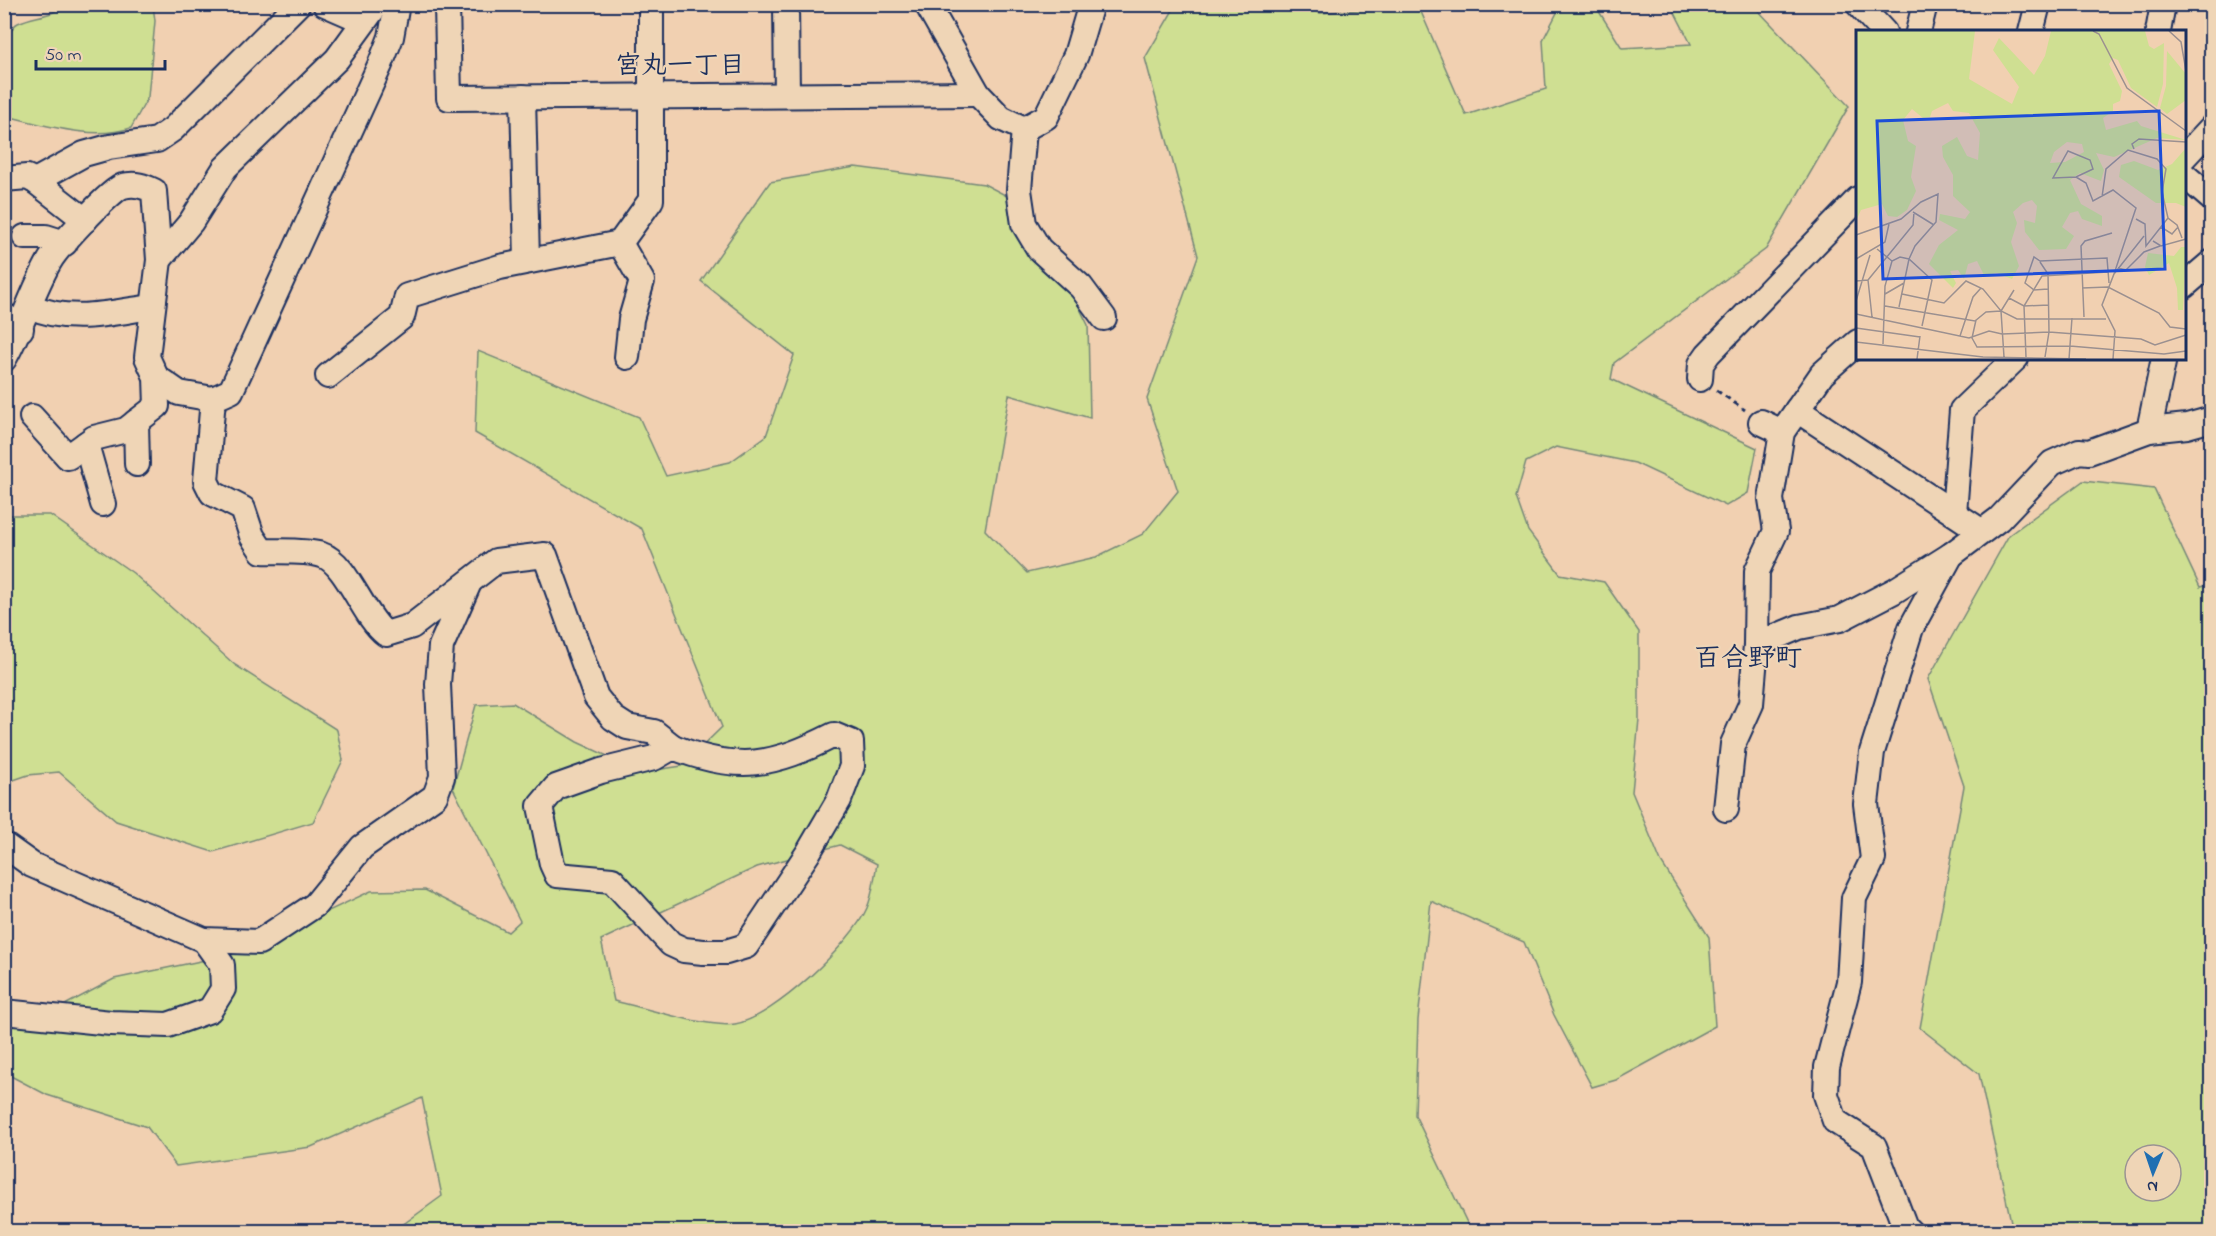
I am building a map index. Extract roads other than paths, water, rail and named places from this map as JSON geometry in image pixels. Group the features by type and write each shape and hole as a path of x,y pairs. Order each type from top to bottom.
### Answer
{"street":[{"path":"35,181 84,154 109,147 157,140 173,129 298,4"},
{"path":"159,260 191,222 225,168 337,59 371,13 325,4"},
{"path":"156,377 179,393 213,399 231,391 380,65 392,37 397,4"},
{"path":"447,4 449,98 978,94"},
{"path":"328,376 402,317 407,296 527,261 620,243 651,200 651,4"},
{"path":"786,4 787,95"},
{"path":"927,4 978,94 1001,118 1024,129"},
{"path":"1024,129 1046,117 1076,55 1090,4"},
{"path":"1858,4 1882,30"},
{"path":"1918,30 1924,4"},
{"path":"2032,30 2038,4"},
{"path":"2158,30 2163,4"},
{"path":"523,97 527,261"},
{"path":"2186,156 2211,127"},
{"path":"1024,129 1019,190 1024,225 1039,249 1081,287 1104,318"},
{"path":"4,179 27,177 35,181 85,220"},
{"path":"2186,177 2211,199"},
{"path":"4,359 13,322 30,306 49,260 85,220 121,186 139,184 154,191 159,260 151,307 147,357 156,377 157,406 126,430 107,433 77,451"},
{"path":"1700,379 1701,364 1708,354 1856,200"},
{"path":"25,237 46,237 65,243"},
{"path":"620,243 642,281 631,318 627,357"},
{"path":"2186,284 2211,262"},
{"path":"30,306 49,315 90,316 151,307"},
{"path":"1726,809 1733,744 1751,704 1756,645 1757,571 1776,531 1771,499 1771,427 1797,410 1822,374 1856,343"},
{"path":"1954,513 1962,410 2014,360"},
{"path":"2149,430 2164,360"},
{"path":"213,399 206,481 212,493 243,509 252,536 262,551 323,555 338,567 374,625 386,634 412,626 496,561 545,555 596,697 613,718 627,727 654,732 673,747 700,758 754,764 786,756 834,735 851,742 852,766 839,800 808,853 746,946 726,952 684,950 671,944 612,880 557,875 552,864 540,806 556,788 601,771 654,758 673,747"},
{"path":"1797,410 1982,531"},
{"path":"32,417 77,451 103,504"},
{"path":"1756,645 1799,627 1840,619 1894,591 1951,555 1999,519 2052,463 2079,451 2089,452 2149,430 2187,426 2211,419"},
{"path":"136,422 137,464"},
{"path":"1910,1232 1905,1227 1874,1146 1835,1121 1826,1095 1827,1067 1850,982 1854,898 1873,859 1866,804 1872,752 1911,628 1951,555"},
{"path":"4,845 32,865 204,940 259,942 315,906 362,847 435,796 442,777 438,684 441,646 470,581"},
{"path":"4,1012 111,1023 168,1025 210,1010 223,989 222,966 204,940"}],"district":[{"name":"宮丸一丁目","path":"680,64"},
{"name":"百合野町","path":"1748,657"}]}
